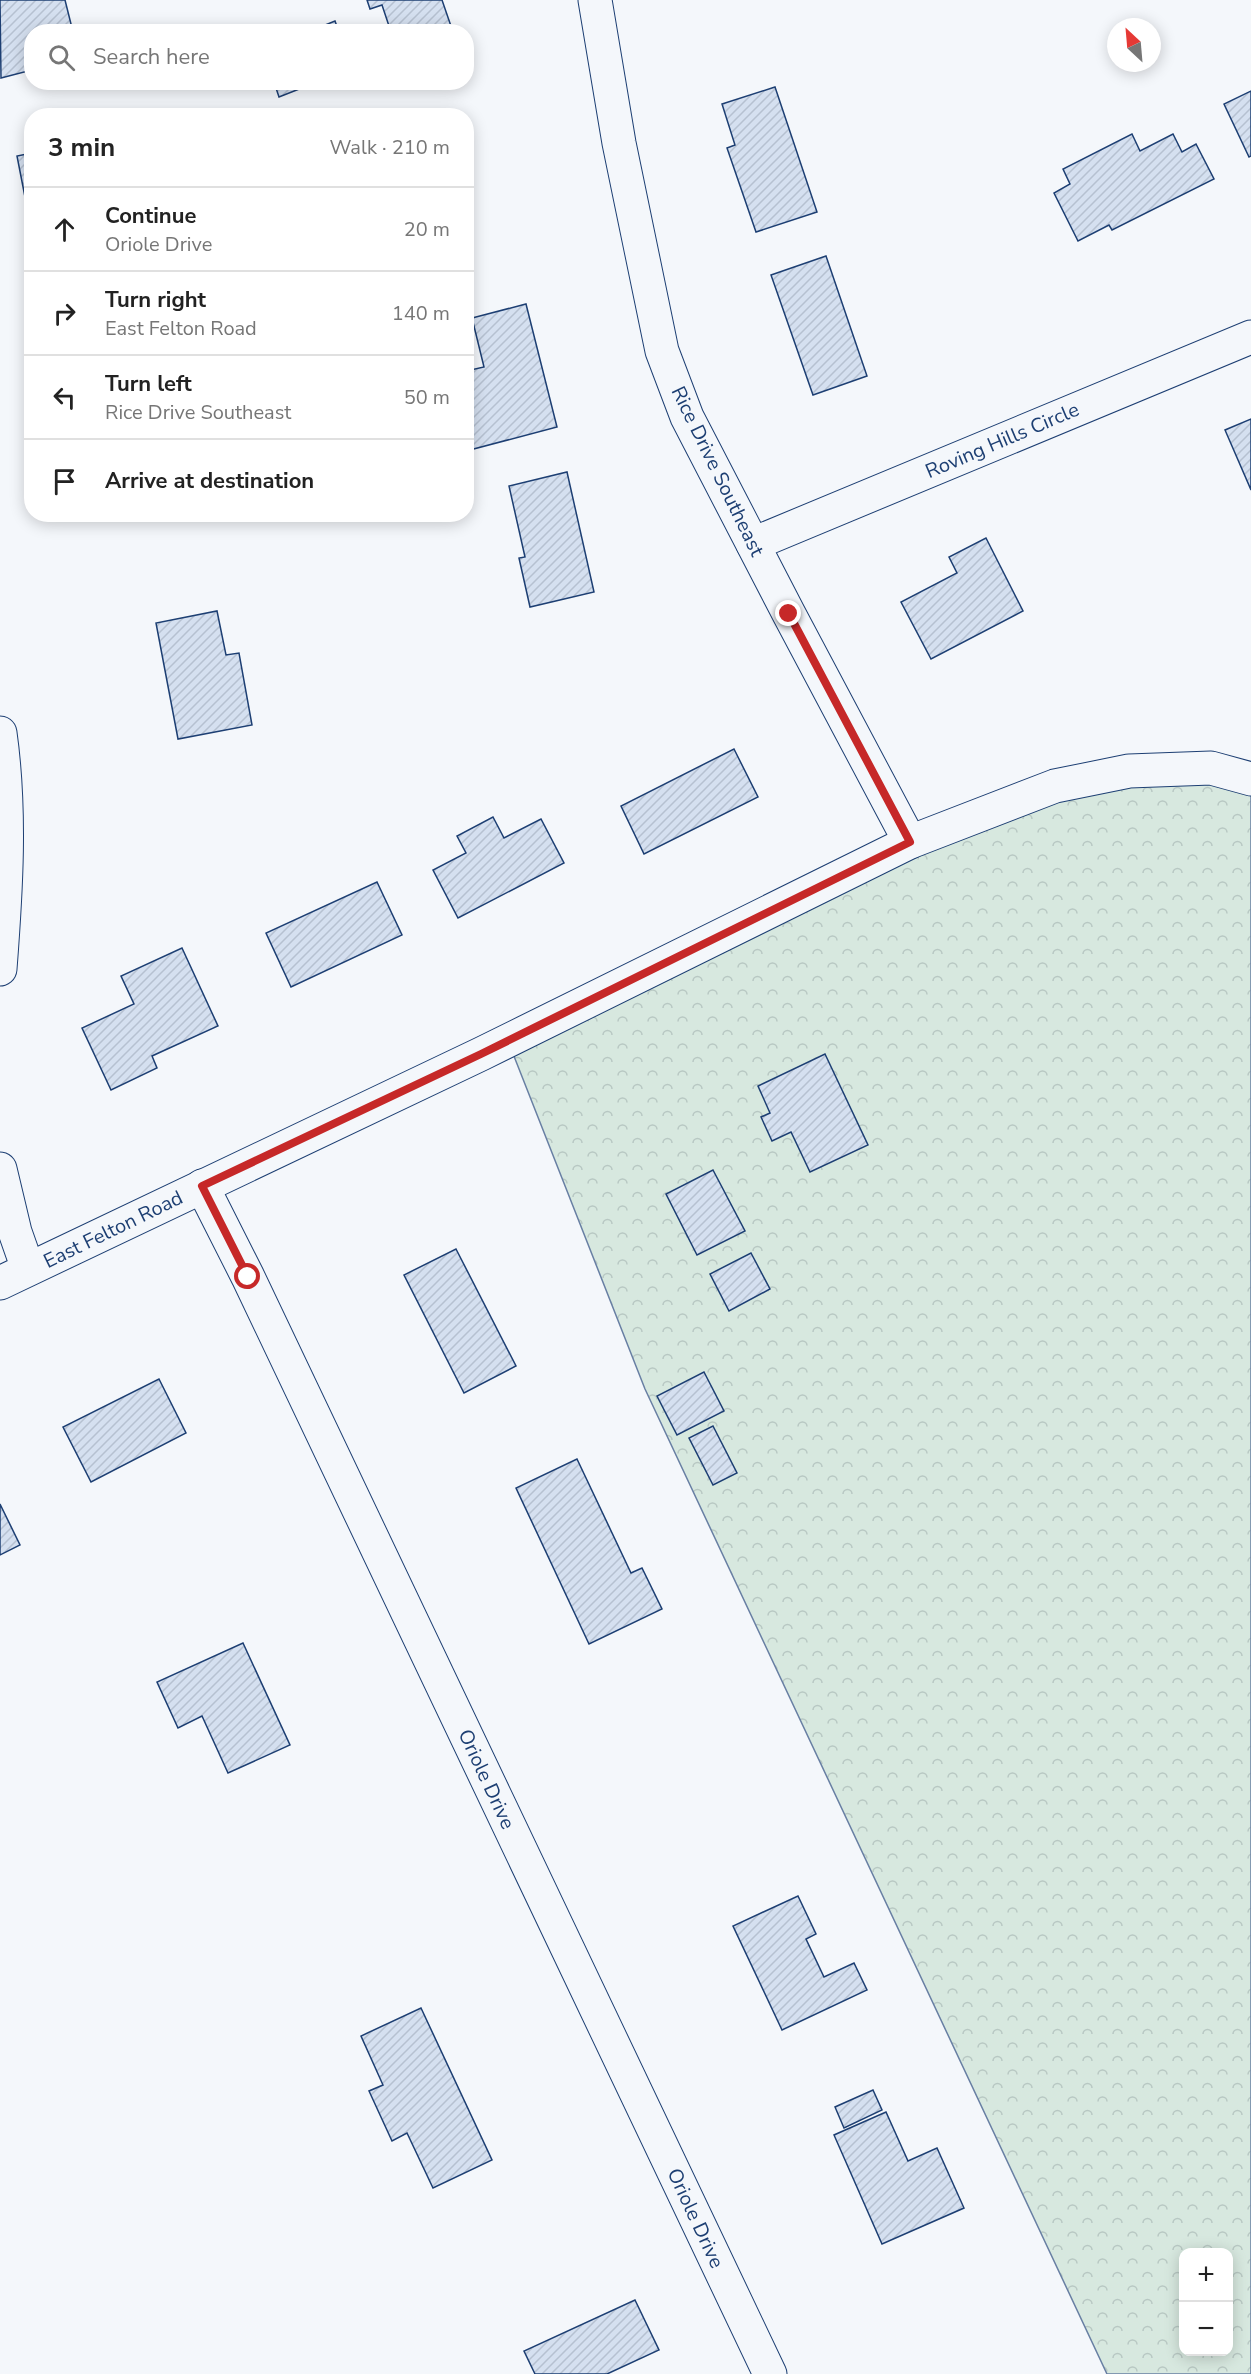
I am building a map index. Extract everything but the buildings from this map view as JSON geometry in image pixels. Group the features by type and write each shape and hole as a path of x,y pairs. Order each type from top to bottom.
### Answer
{"street":[{"name":"Rice Drive Southeast","path":"595,0 620,143 662,351 687,417 910,842"},
{"name":"Roving Hills Circle","path":"753,544 1251,337"},
{"path":"0,733 5,818 6,895 0,969"},
{"name":"East Felton Road","path":"14,1276 481,1054 910,842 1056,786 1129,771 1211,768 1251,779"},
{"path":"0,1168 15,1232 14,1276"},
{"name":"Oriole Drive","path":"202,1186 248,1277 770,2374"}],"green space":[{"path":"1167,771 1251,783 1251,2374 1107,2374 645,1389 508,1041 910,842"}],"route":[{"path":"248,1277 202,1186 481,1054 910,842 789,614"}]}
